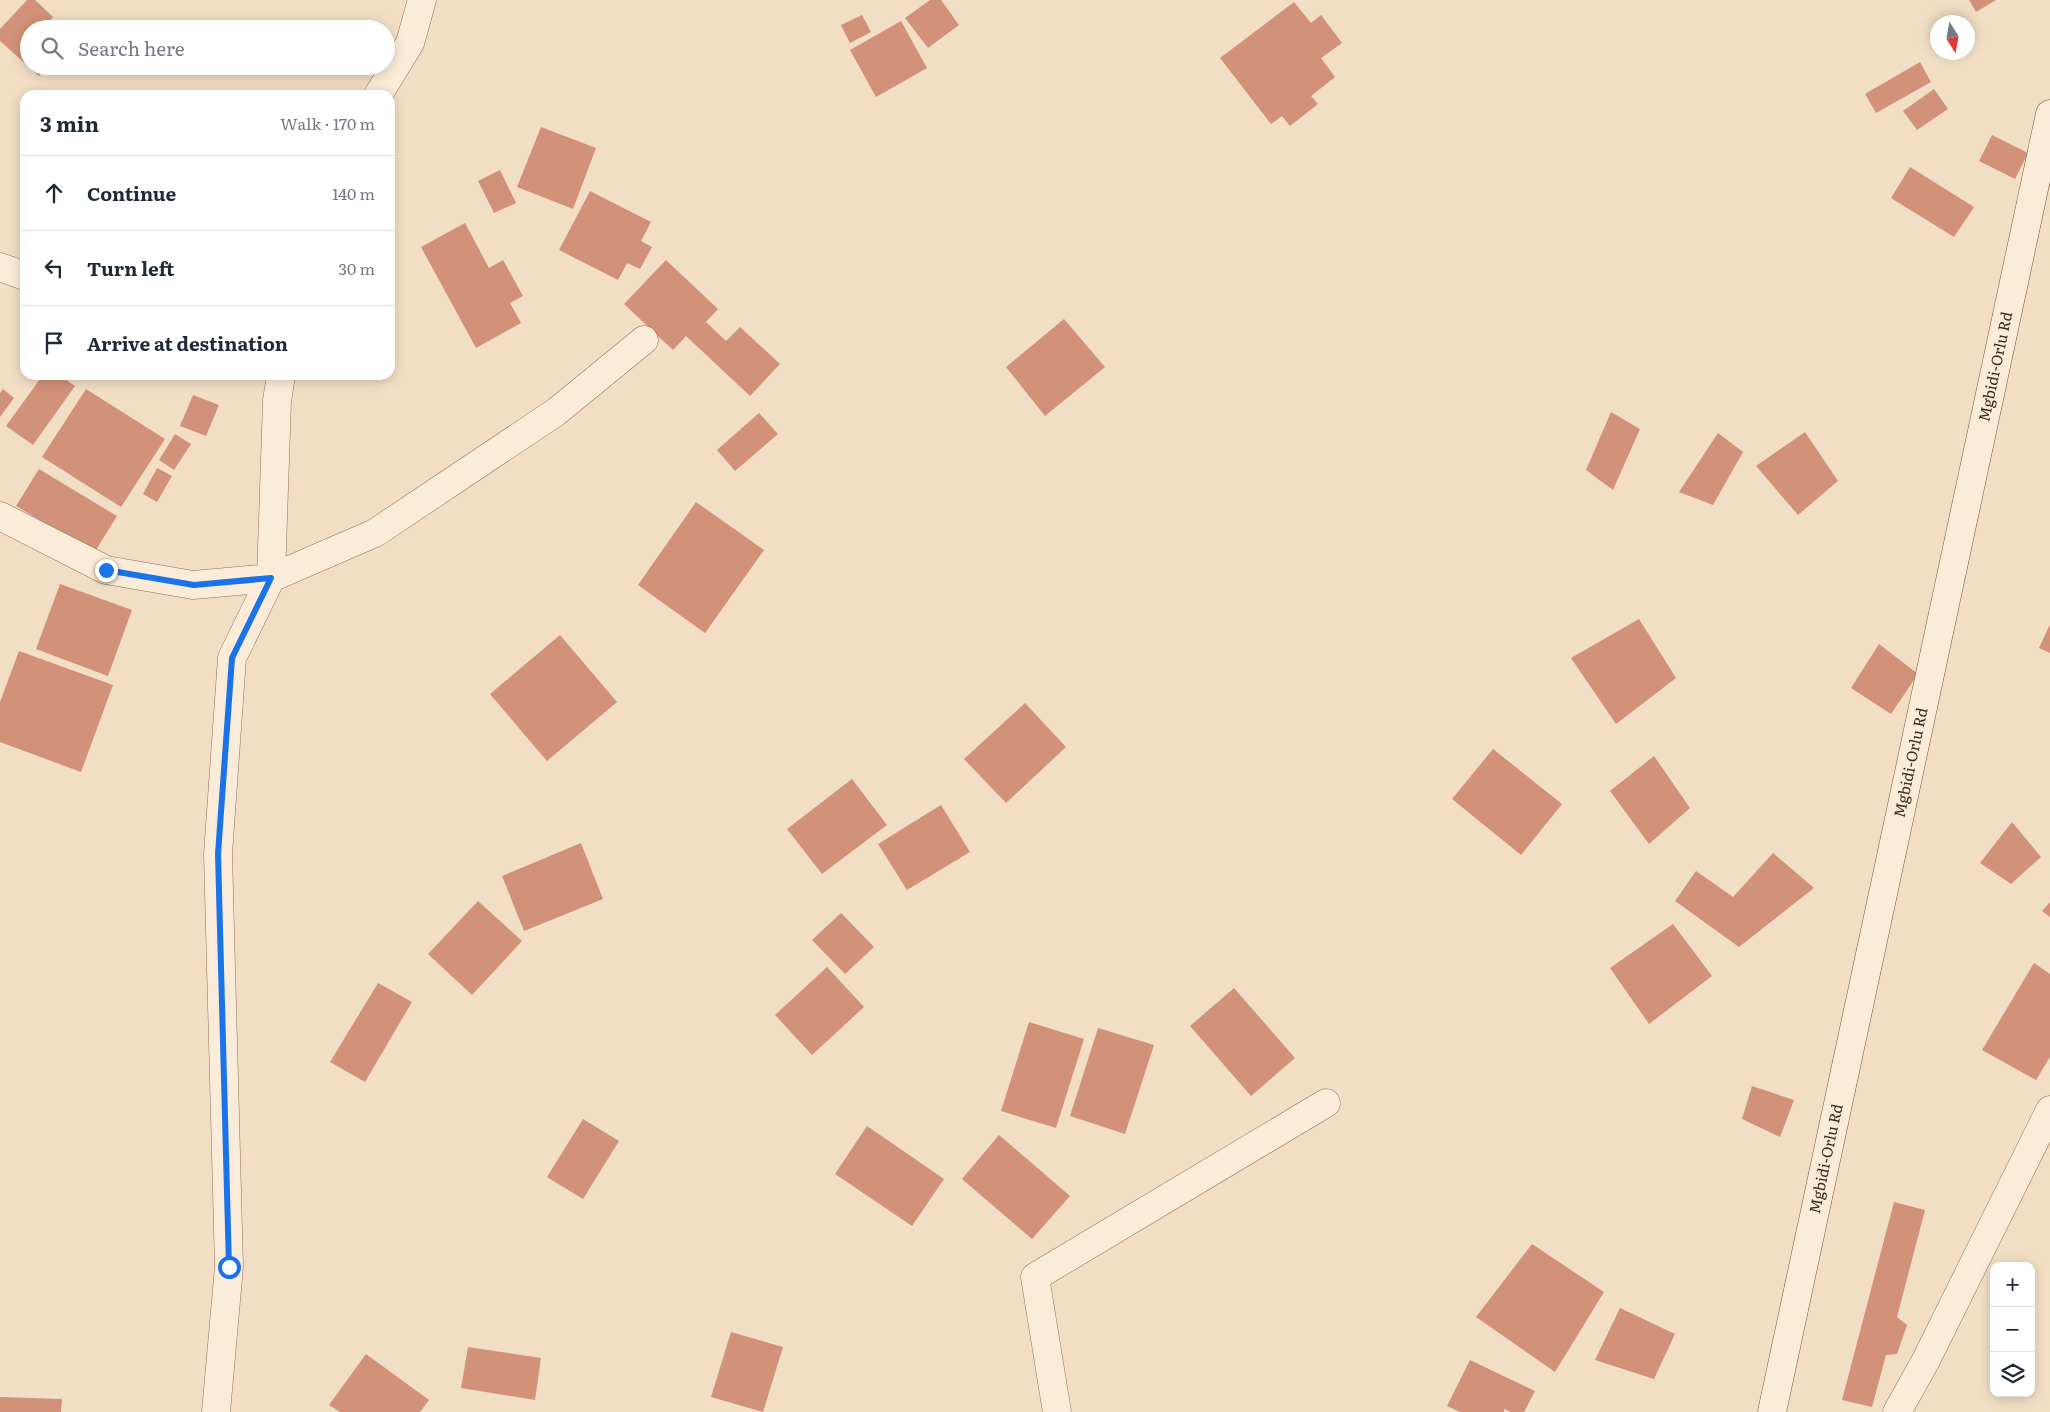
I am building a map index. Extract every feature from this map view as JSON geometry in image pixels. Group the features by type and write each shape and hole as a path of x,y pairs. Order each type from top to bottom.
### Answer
{"street":[{"path":"395,67 410,43 422,0"},
{"path":"381,90 390,75"},
{"name":"Mgbidi-Orlu Rd","path":"1772,1412 2050,114"},
{"path":"0,266 20,274"},
{"path":"0,516 106,570 194,585 271,578 375,533 556,412 644,340"},
{"path":"216,1412 229,1267 218,854 232,658 271,578 278,401 273,380"},
{"path":"1057,1412 1035,1277 1326,1103"},
{"path":"1898,1412 1925,1362 2050,1110"}],"building":[{"path":"27,0 35,0 53,17 50,20 20,20 20,59 0,41 0,29"},
{"path":"930,0 941,0 959,25 928,48 905,18"},
{"path":"1969,0 1996,0 1976,12"},
{"path":"1294,2 1311,23 1321,15 1342,43 1321,58 1335,77 1311,96 1318,104 1290,126 1282,116 1271,124 1220,58"},
{"path":"862,15 871,32 850,43 841,25"},
{"path":"901,21 927,68 876,97 850,50"},
{"path":"1920,62 1931,82 1876,113 1865,94"},
{"path":"1934,89 1948,109 1917,130 1903,111"},
{"path":"541,127 596,148 573,209 517,187"},
{"path":"1992,135 2028,153 2015,179 1979,161"},
{"path":"1910,167 1974,207 1954,237 1891,198"},
{"path":"500,170 516,203 494,213 478,181"},
{"path":"590,191 651,222 641,241 652,247 640,269 627,263 618,280 559,250"},
{"path":"465,223 489,268 503,260 523,296 510,303 521,323 476,348 421,247"},
{"path":"666,260 718,309 706,322 726,341 740,327 780,364 750,396 686,336 673,350 624,304"},
{"path":"1064,319 1105,367 1045,416 1006,367"},
{"path":"39,380 66,380 75,386 33,445 6,426"},
{"path":"3,389 14,398 0,417 0,393"},
{"path":"86,389 165,439 121,507 42,457"},
{"path":"193,395 219,405 206,436 180,426"},
{"path":"1611,412 1640,429 1613,490 1586,470"},
{"path":"759,413 778,434 735,471 717,450"},
{"path":"1805,432 1838,481 1798,515 1756,466"},
{"path":"1718,433 1743,452 1713,505 1679,492"},
{"path":"175,434 191,444 174,470 159,460"},
{"path":"157,468 172,476 157,502 143,494"},
{"path":"39,469 117,516 94,553 16,506"},
{"path":"696,502 764,550 705,633 638,585"},
{"path":"60,584 132,610 108,676 36,649"},
{"path":"1639,619 1676,678 1616,724 1571,658"},
{"path":"2050,624 2050,653 2039,648"},
{"path":"560,635 617,702 547,761 490,694"},
{"path":"1879,644 1918,674 1891,714 1851,688"},
{"path":"19,651 113,685 81,772 0,742 0,702"},
{"path":"1025,703 1066,747 1006,803 964,759"},
{"path":"1493,749 1562,804 1521,855 1452,799"},
{"path":"1654,756 1690,808 1649,844 1610,791"},
{"path":"852,779 887,825 822,874 787,829"},
{"path":"941,805 970,852 907,890 878,844"},
{"path":"2012,822 2041,857 2011,884 1980,863"},
{"path":"581,843 603,899 524,931 502,876"},
{"path":"1773,853 1814,888 1739,947 1675,901 1696,871 1733,897"},
{"path":"478,901 522,941 472,995 428,954"},
{"path":"2050,902 2050,917 2042,911"},
{"path":"841,913 874,947 845,974 812,940"},
{"path":"1673,924 1712,976 1649,1024 1610,968"},
{"path":"2034,963 2050,974 2050,1057 2036,1080 1982,1050"},
{"path":"827,967 864,1007 812,1055 775,1015"},
{"path":"378,983 412,1002 365,1082 330,1062"},
{"path":"1234,988 1295,1058 1251,1096 1190,1026"},
{"path":"1029,1022 1084,1039 1056,1128 1001,1111"},
{"path":"1098,1028 1154,1045 1125,1134 1070,1116"},
{"path":"1752,1086 1794,1100 1780,1137 1742,1119"},
{"path":"583,1119 619,1141 583,1199 547,1177"},
{"path":"867,1126 944,1179 912,1226 835,1174"},
{"path":"999,1135 1070,1196 1032,1239 962,1179"},
{"path":"1894,1202 1925,1210 1897,1317 1907,1325 1897,1354 1886,1355 1872,1407 1842,1400"},
{"path":"1532,1244 1604,1292 1555,1372 1476,1317"},
{"path":"1620,1308 1675,1334 1654,1379 1595,1360"},
{"path":"731,1332 783,1347 763,1412 711,1397"},
{"path":"468,1347 541,1358 535,1400 461,1388"},
{"path":"366,1354 429,1400 420,1412 340,1412 329,1405"},
{"path":"1470,1360 1535,1391 1524,1412 1511,1412 1504,1409 1504,1412 1460,1412 1447,1406"},
{"path":"0,1397 62,1399 61,1412 0,1412"}],"route":[{"path":"106,570 194,585 271,578 232,658 218,854 229,1267"}]}
